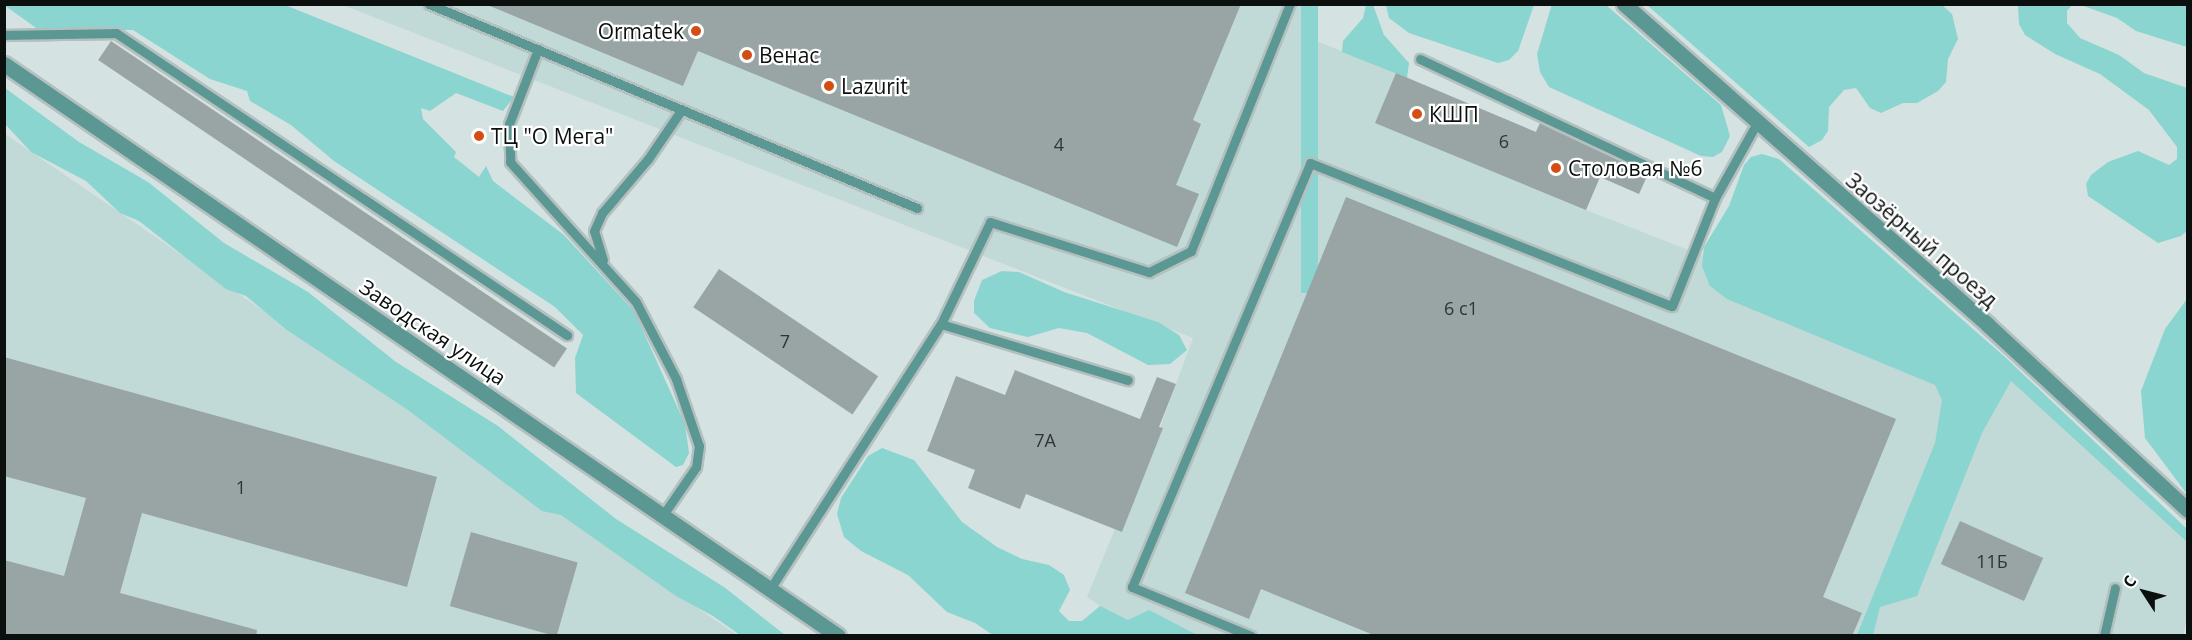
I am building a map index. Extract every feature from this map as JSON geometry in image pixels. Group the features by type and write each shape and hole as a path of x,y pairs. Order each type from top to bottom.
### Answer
{"street":[{"name":"Заозёрный проезд","path":"1624,4 1988,325 2187,510"},
{"name":"Заводская улица","path":"4,63 838,636"}],"lane":[{"path":"429,4 917,208"},
{"path":"770,589 941,324 990,222 1149,272 1191,251 1290,4"},
{"path":"4,35 116,33 567,335"},
{"path":"538,49 509,123 510,162 604,263 636,302 656,336 694,425 699,446 696,467 663,515"},
{"path":"1420,59 1715,198"},
{"path":"604,263 594,231 602,213 648,159 682,110"},
{"path":"1251,636 1132,587 1310,163 1672,306 1715,198 1757,123"},
{"path":"941,324 1128,380"},
{"path":"2104,636 2115,588"}],"shaded area":[{"path":"1386,4 1534,5 1518,51 1509,60 1498,63 1409,33 1389,18"},
{"path":"1552,4 1606,5 1721,105 1730,136 1722,152 1713,157 1701,156 1549,87 1540,72 1537,54"},
{"path":"4,5 285,5 514,97 503,111 456,93 430,111 421,108 423,119 456,152 454,157 479,177 486,166 493,181 564,235 634,311 685,424 689,453 683,465 676,467 576,393 575,358 583,335 555,307 334,161 291,125 250,101 247,91 210,79 133,30 39,30"},
{"path":"343,5 1318,5 1305,36 1535,132 1541,121 1610,150 1607,157 1648,174 1639,194 1600,177 1586,210 1995,370 2011,380 2187,542 2187,618 2183,635 1143,635 1087,597 1115,529 1122,531 1193,338"},
{"path":"1301,5 1318,5 1318,293 1301,293"},
{"path":"1366,5 1373,5 1384,35 1409,63 1407,78 1342,52 1343,41 1363,18"},
{"path":"1647,5 1942,5 1952,14 1958,39 1948,59 1946,82 1938,91 1917,103 1903,103 1881,113 1870,108 1856,88 1844,90 1829,107 1828,131 1822,140 1809,147"},
{"path":"2018,5 2072,5 2067,11 2067,23 2080,38 2119,55 2144,73 2187,88 2188,230 2181,236 2158,243 2088,196 2086,184 2091,175 2108,162 2138,151 2169,165 2177,159 2177,147 2149,110 2100,74 2055,54 2025,35 2019,24"},
{"path":"2081,5 2187,5 2187,47 2136,31 2117,18"},
{"path":"5,88 79,142 148,182 224,243 308,292 396,362 498,426 616,519 724,587 785,635 740,635 713,616 676,596 561,515 542,511 408,410 287,330 246,296 226,289 139,221 120,213 86,181 31,152 5,124"},
{"path":"5,134 737,635 5,635"},
{"path":"1762,154 1779,159 2005,357 2187,529 2187,542 2011,381 1982,433 1917,596 1880,607 1873,635 1857,635 1935,443 1942,400 1935,385 1727,299 1710,286 1702,266 1704,247 1729,206 1744,165 1751,157"},
{"path":"1002,271 1019,272 1064,292 1158,322 1179,335 1187,350 1170,364 1148,365 1087,333 1059,328 1028,337 990,328 974,313 974,301 982,280"},
{"path":"2187,299 2187,494 2145,438 2141,391 2165,329"},
{"path":"882,448 914,460 962,522 997,547 1022,559 1049,565 1064,575 1070,590 1059,611 1069,621 1082,621 1100,606 1128,620 1149,610 1197,635 993,635 975,623 947,612 908,575 861,551 844,537 837,514 841,498 868,456"}],"building":[{"path":"485,4 1241,4 1193,120 1201,124 1176,185 1199,194 1177,247 698,51 683,86"},
{"path":"111,41 567,349 554,368 98,60"},
{"path":"1396,73 1536,132 1540,123 1648,174 1639,194 1600,177 1586,210 1375,123"},
{"path":"1346,197 1896,419 1823,597 1862,613 1852,636 1376,636 1261,589 1249,619 1185,593"},
{"path":"719,269 878,376 852,415 693,307"},
{"path":"4,357 437,477 407,587 142,513 120,593 257,630 256,636 4,636 4,560 64,576 86,498 4,476"},
{"path":"1015,370 1140,419 1157,377 1176,384 1159,427 1163,428 1122,532 1026,494 1020,509 968,488 975,470 927,451 956,376 1005,395"},
{"path":"1960,521 2043,558 2024,601 1941,564"},
{"path":"471,532 578,563 557,636 450,606"}],"place":[{"name":"Ormatek","path":"696,31"},
{"name":"Венас","path":"747,55"},
{"name":"Lazurit","path":"829,86"},
{"name":"КШП","path":"1417,114"},
{"name":"ТЦ \"О Мега\"","path":"479,136"},
{"name":"Столовая №6","path":"1556,168"}]}
